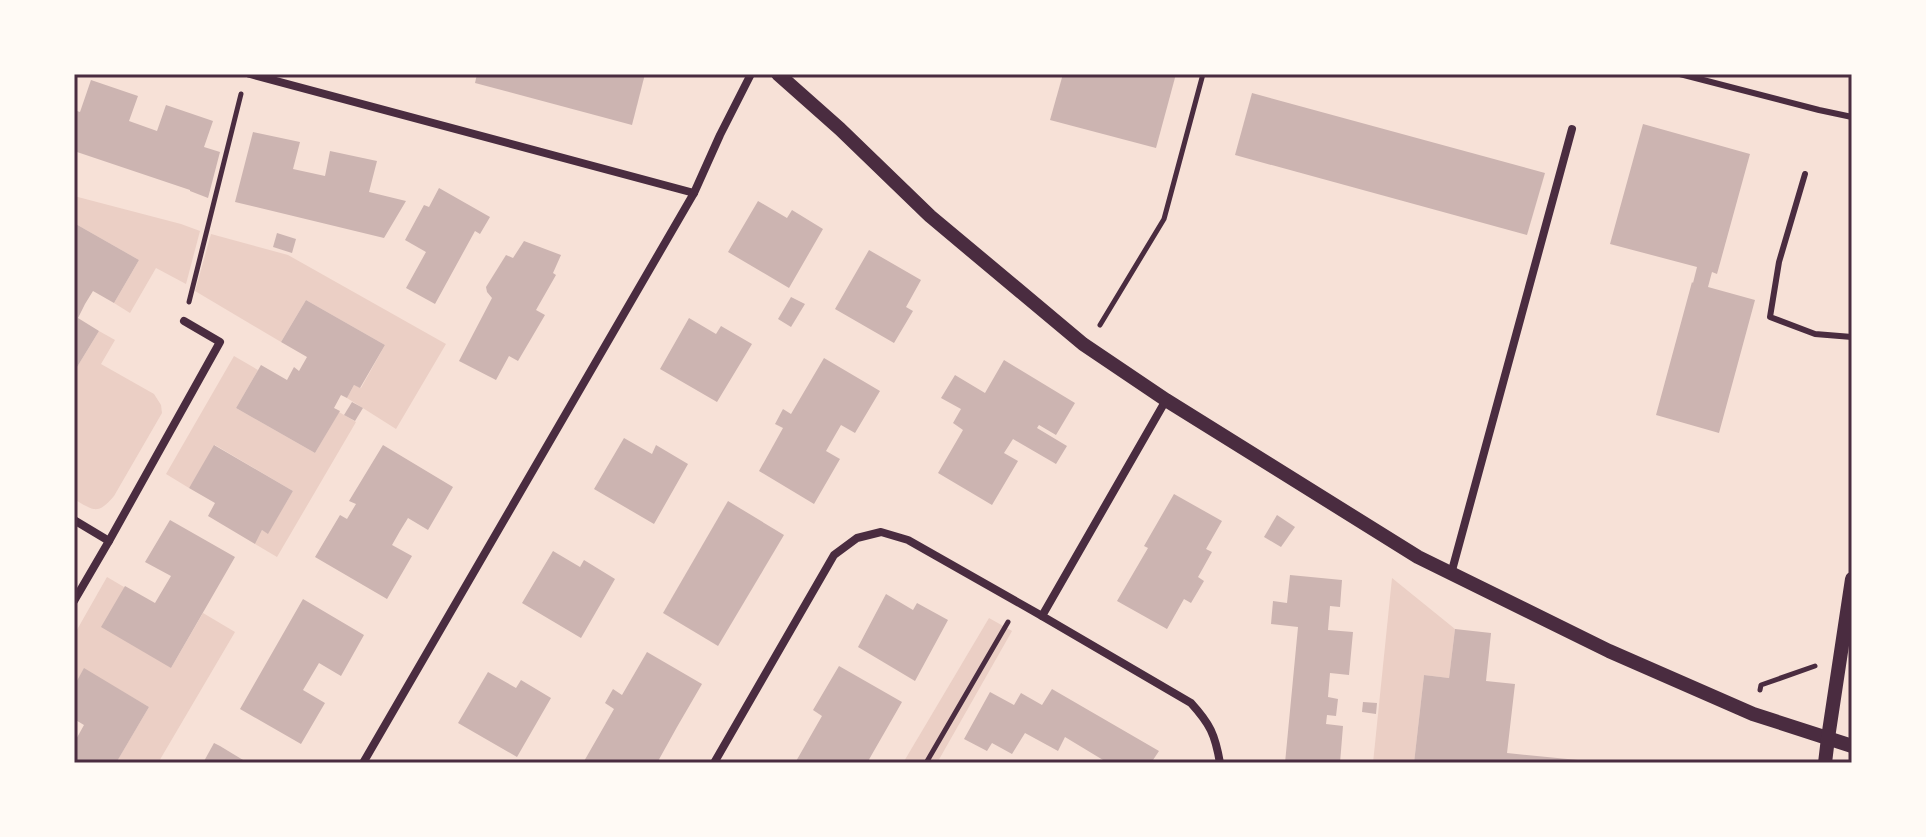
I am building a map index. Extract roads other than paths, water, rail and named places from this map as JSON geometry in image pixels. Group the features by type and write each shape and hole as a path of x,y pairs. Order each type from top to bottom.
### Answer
{"street":[{"path":"250,74 694,193"},
{"path":"363,763 694,193 751,74"},
{"path":"778,74 930,216 1083,344 1166,400 1418,557 1451,574 1609,651 1753,714 1852,746"},
{"path":"1451,574 1572,129"},
{"path":"74,601 220,342 184,321"},
{"path":"1042,616 1166,400"},
{"path":"74,520 109,541"},
{"path":"714,763 834,555 857,538 881,532 908,540 1191,703 1208,721 1220,763"},
{"path":"1825,763 1852,579"}],"lane":[{"path":"1680,74 1852,117"},
{"path":"1805,174 1779,262 1770,317 1815,334 1852,337"}]}
